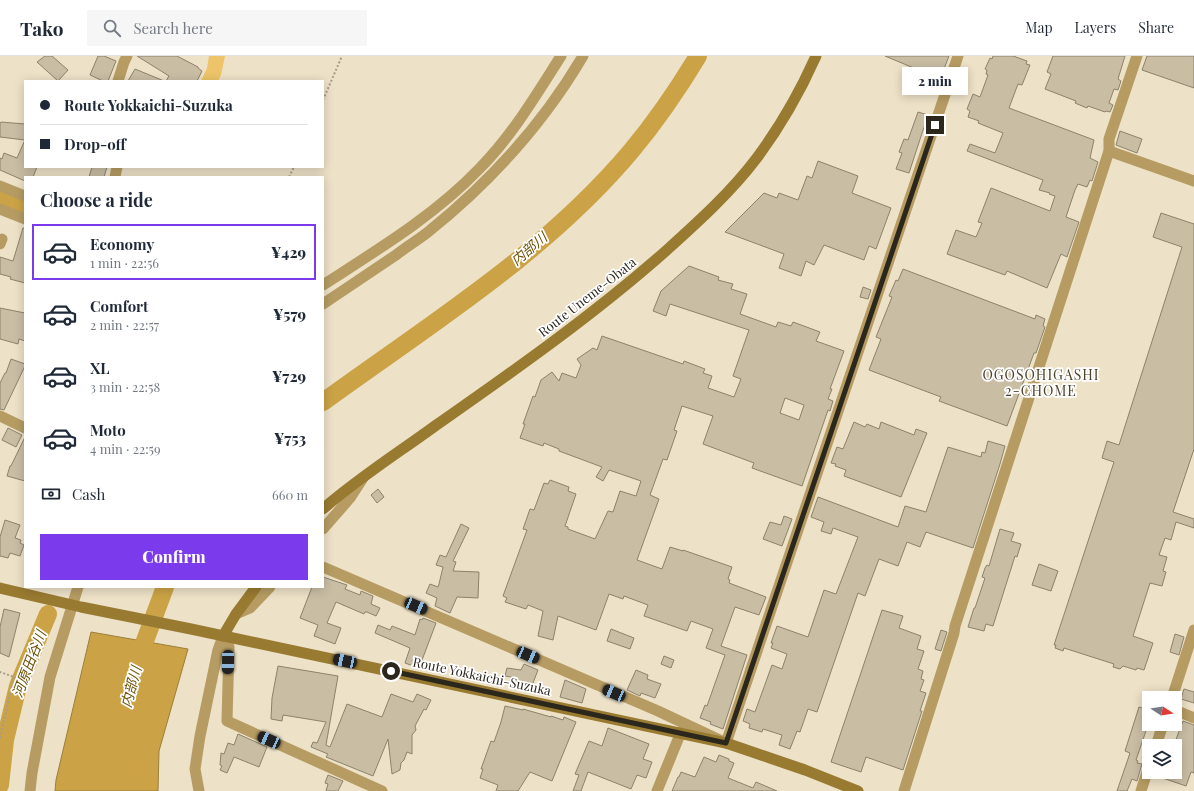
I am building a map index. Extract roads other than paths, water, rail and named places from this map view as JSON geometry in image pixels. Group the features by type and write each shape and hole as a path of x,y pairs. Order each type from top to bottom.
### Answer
{"main road":[{"name":"Route Uneme-Obata","path":"324,508 528,361 620,290 683,236 715,205 756,159 787,114 816,56"},
{"name":"Route Yokkaichi-Suzuka","path":"0,588 681,732 726,743 805,770 858,791"},
{"path":"223,636 236,614 255,588"}],"street":[{"path":"118,80 127,56"},
{"path":"324,284 396,237 441,204 480,169 503,143 524,114 561,56"},
{"path":"324,303 426,233 474,193 494,174 523,141 555,98 583,56"},
{"path":"324,567 643,705 726,743 958,56"},
{"path":"904,791 958,618 1109,151 1109,139 1137,56"},
{"path":"1109,151 1194,181"},
{"path":"0,186 24,196"},
{"path":"0,209 24,219"},
{"path":"0,416 24,428"},
{"path":"324,528 350,498 364,478"},
{"path":"30,791 50,677 76,605 78,588"},
{"path":"236,614 250,608 269,588"},
{"path":"1174,691 1194,630"},
{"path":"199,791 195,769 200,736 218,650 223,636"},
{"path":"223,636 228,647 227,721 382,791"},
{"path":"1182,713 1194,718"},
{"path":"657,791 681,732"},
{"path":"1141,791 1145,779"}],"water":[{"path":"91,632 188,649 159,751 158,791 55,791 56,780"}],"waterway":[{"name":"内部川","path":"324,401 485,285 525,254 562,222 598,187 632,150 667,104 698,56"},
{"name":"河原田谷川","path":"0,200 24,209"},
{"name":"内部川","path":"136,665 165,588"},
{"name":"河原田谷川","path":"0,785 5,740 18,686 48,614"}],"district":[{"name":"OGOSOHIGASHI 2-CHOME","path":"1041,384"}]}
